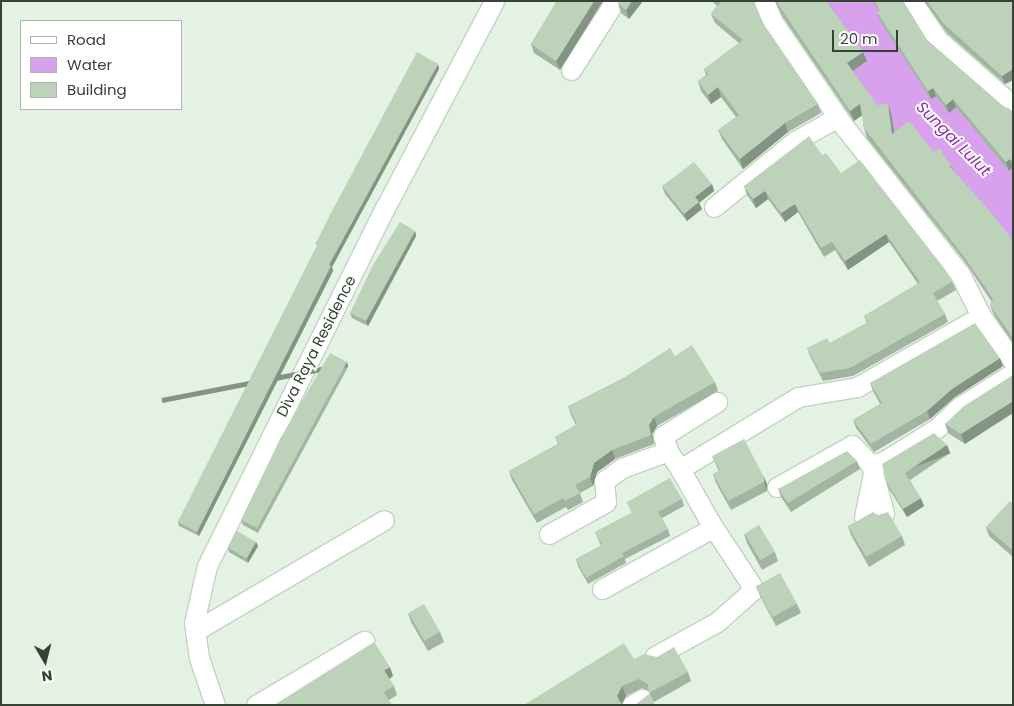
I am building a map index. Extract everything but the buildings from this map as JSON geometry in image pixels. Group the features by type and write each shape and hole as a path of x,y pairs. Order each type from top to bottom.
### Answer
{"street":[{"name":"Diva Raya Residence","path":"215,705 199,658 194,623 212,557 385,208 494,1"},
{"path":"571,70 616,1"},
{"path":"764,1 773,22 838,117 960,274 981,316 1013,361"},
{"path":"912,1 938,40 1013,106"},
{"path":"714,207 795,141 838,117"},
{"path":"680,469 798,397 857,388 981,316"},
{"path":"864,517 872,469 937,428 961,406 1013,373"},
{"path":"654,656 717,622 754,589 710,522 680,469 668,452 663,436 717,402"},
{"path":"777,487 852,446 872,469 884,513"},
{"path":"549,534 606,502 604,481 622,468 668,452"},
{"path":"195,630 384,520"},
{"path":"602,589 708,530 710,522"},
{"path":"256,705 364,641"}],"water":[{"name":"Sungai Lulut","path":"791,1 884,1 1013,140 1013,334"}]}
